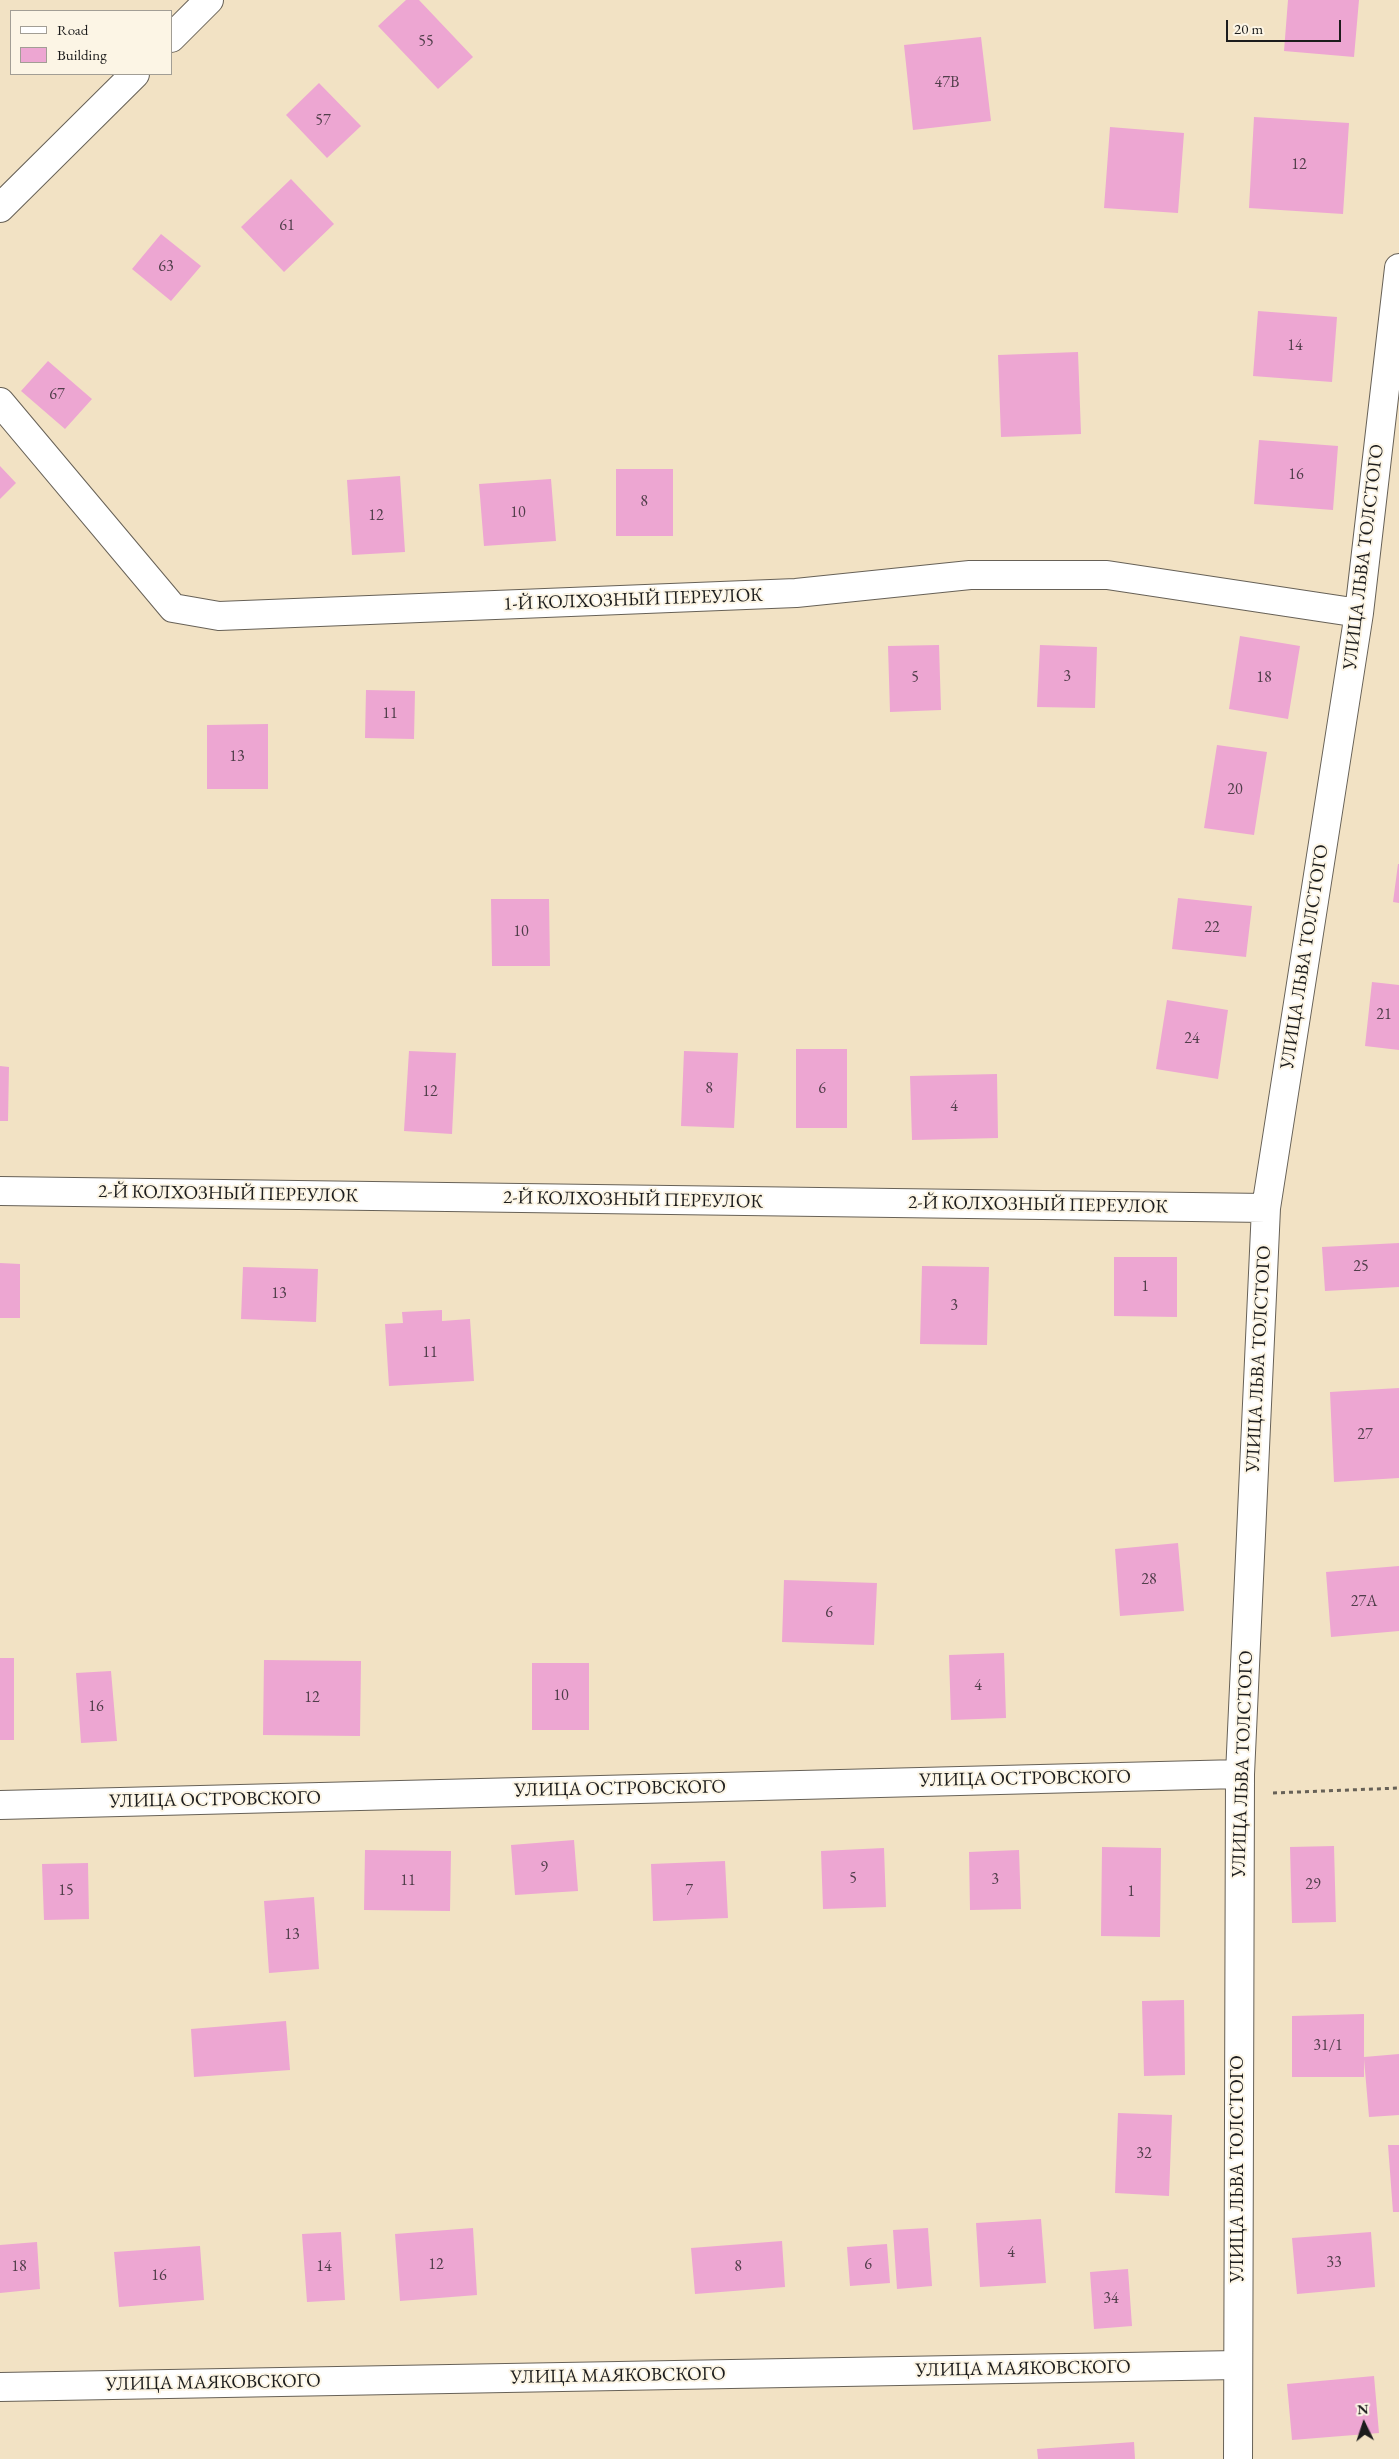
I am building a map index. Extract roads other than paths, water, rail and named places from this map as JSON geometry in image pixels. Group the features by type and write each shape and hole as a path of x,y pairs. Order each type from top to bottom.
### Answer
{"street":[{"path":"172,37 209,0"},
{"path":"0,208 134,75"},
{"name":"УЛИЦА ЛЬВА ТОЛСТОГО","path":"1238,2459 1240,1784 1266,1208 1359,613 1399,268"},
{"name":"1-Й КОЛХОЗНЫЙ ПЕРЕУЛОК","path":"0,402 173,608 219,616 796,593 970,575 1108,575 1359,613"},
{"name":"2-Й КОЛХОЗНЫЙ ПЕРЕУЛОК","path":"0,1191 1266,1208"},
{"name":"УЛИЦА ОСТРОВСКОГО","path":"0,1805 1240,1784"},
{"name":"УЛИЦА МАЯКОВСКОГО","path":"0,2387 1237,2365"}]}
